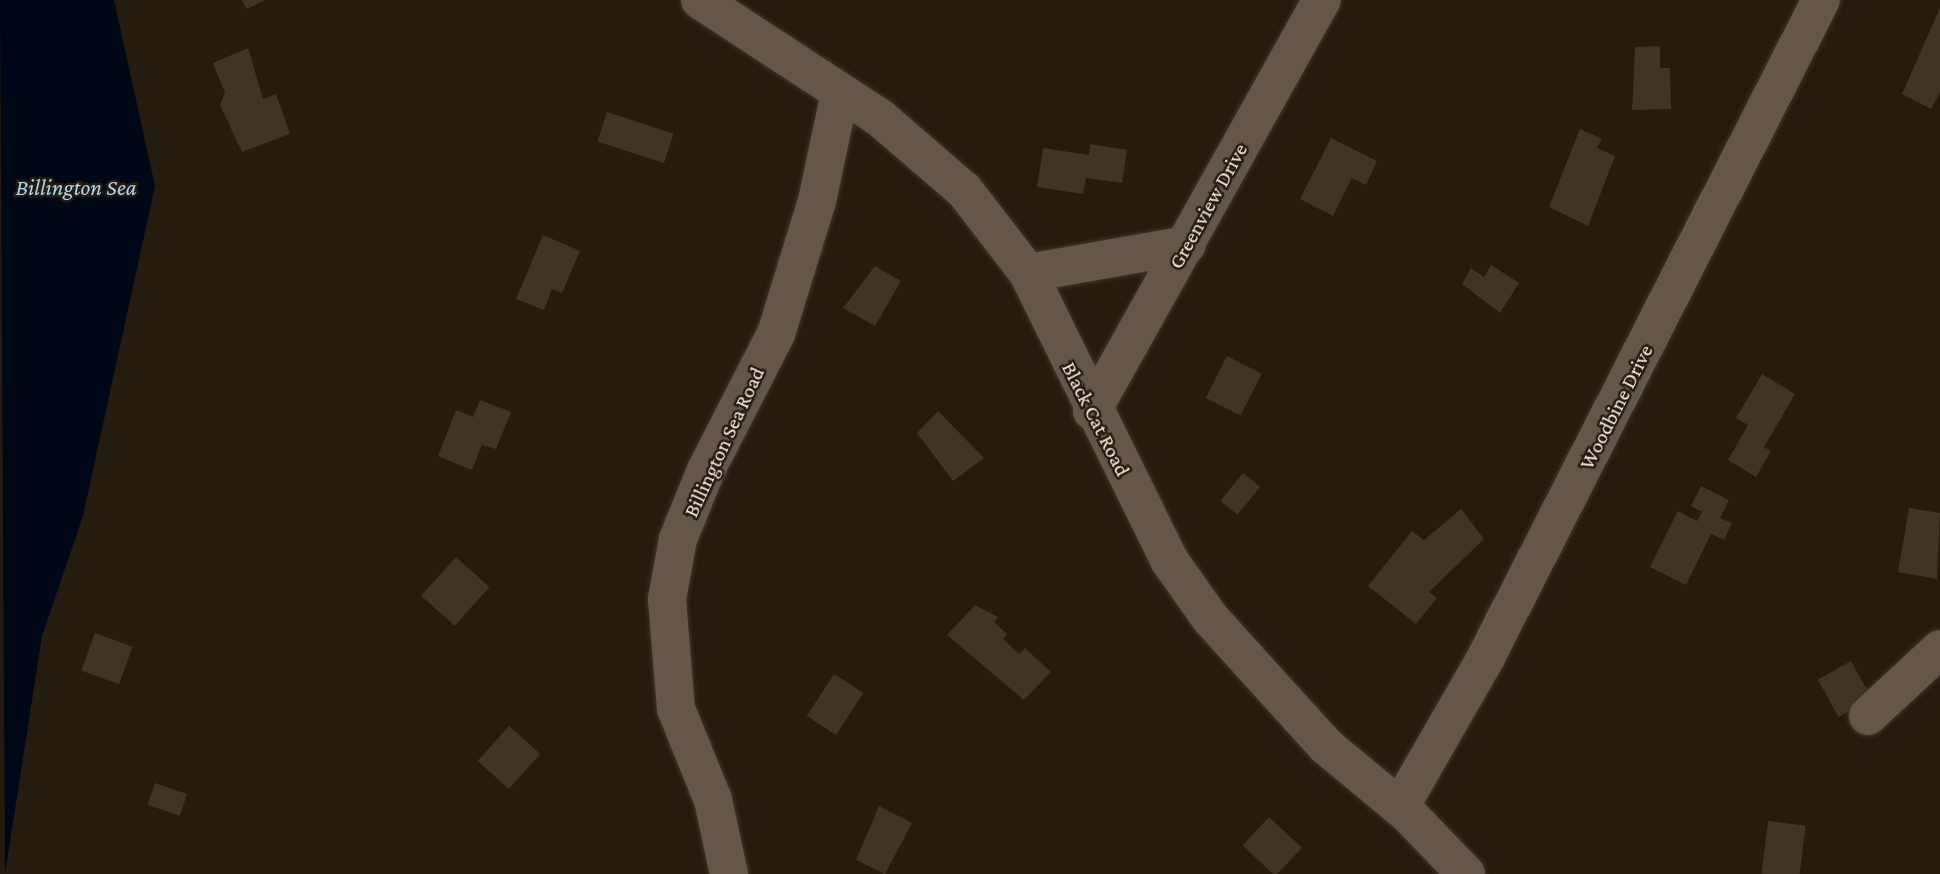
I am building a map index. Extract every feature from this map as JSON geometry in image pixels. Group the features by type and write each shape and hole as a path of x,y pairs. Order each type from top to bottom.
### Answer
{"street":[{"name":"Black Cat Road","path":"700,0 879,117 964,190 1028,273 1092,411 1169,561 1210,618 1326,746 1400,807 1466,874"},
{"name":"Greenview Drive","path":"1092,411 1187,246 1322,0"},
{"name":"Woodbine Drive","path":"1400,807 1504,624 1821,0"},
{"name":"Billington Sea Road","path":"729,874 713,800 676,709 667,598 678,539 706,470 776,334 817,201 840,93"},
{"path":"1028,273 1187,246"},
{"path":"1868,716 1940,649"}],"water":[{"name":"Billington Sea","path":"0,0 114,0 155,186 83,516 42,636 5,874"}],"building":[{"path":"242,0 265,0 247,9"},
{"path":"1940,8 1940,92 1931,109 1902,94"},
{"path":"1660,46 1660,68 1670,68 1671,109 1632,110 1635,47"},
{"path":"248,48 263,99 276,94 290,134 242,152 220,105 225,93 213,63"},
{"path":"607,112 674,134 664,163 597,141"},
{"path":"1580,129 1602,139 1597,148 1615,156 1588,226 1549,207"},
{"path":"1331,138 1377,161 1366,185 1352,178 1333,216 1300,199"},
{"path":"1090,144 1127,150 1122,183 1086,178 1083,194 1037,187 1043,148 1089,155"},
{"path":"543,235 580,251 562,293 552,289 544,310 516,299"},
{"path":"1491,265 1519,283 1500,313 1462,284 1471,268 1484,277"},
{"path":"875,266 901,281 875,326 843,308"},
{"path":"1227,356 1262,374 1240,416 1206,398"},
{"path":"1762,374 1795,394 1764,447 1771,451 1756,477 1728,460 1748,425 1736,418"},
{"path":"480,400 511,412 496,449 482,445 472,470 438,456 456,410 473,417"},
{"path":"938,411 984,458 953,481 917,433"},
{"path":"1243,473 1260,487 1237,515 1220,501"},
{"path":"1701,486 1729,500 1720,518 1732,523 1724,540 1711,534 1686,585 1650,567 1678,511 1697,521 1702,512 1691,506"},
{"path":"1909,508 1940,513 1937,579 1898,572"},
{"path":"1461,509 1484,539 1429,592 1437,598 1416,624 1368,586 1412,531 1424,540"},
{"path":"456,557 489,587 455,626 421,596"},
{"path":"975,605 998,617 994,622 1007,634 1003,639 1019,654 1025,648 1051,672 1024,700 947,635"},
{"path":"95,633 133,647 119,684 81,671"},
{"path":"1851,661 1872,699 1839,717 1818,679"},
{"path":"834,674 863,693 836,735 807,716"},
{"path":"509,726 540,754 509,789 478,761"},
{"path":"155,783 187,794 180,816 148,805"},
{"path":"879,806 912,823 885,874 856,860"},
{"path":"1269,817 1302,848 1277,874 1273,874 1242,846"},
{"path":"1768,821 1806,826 1800,874 1762,874"}]}
